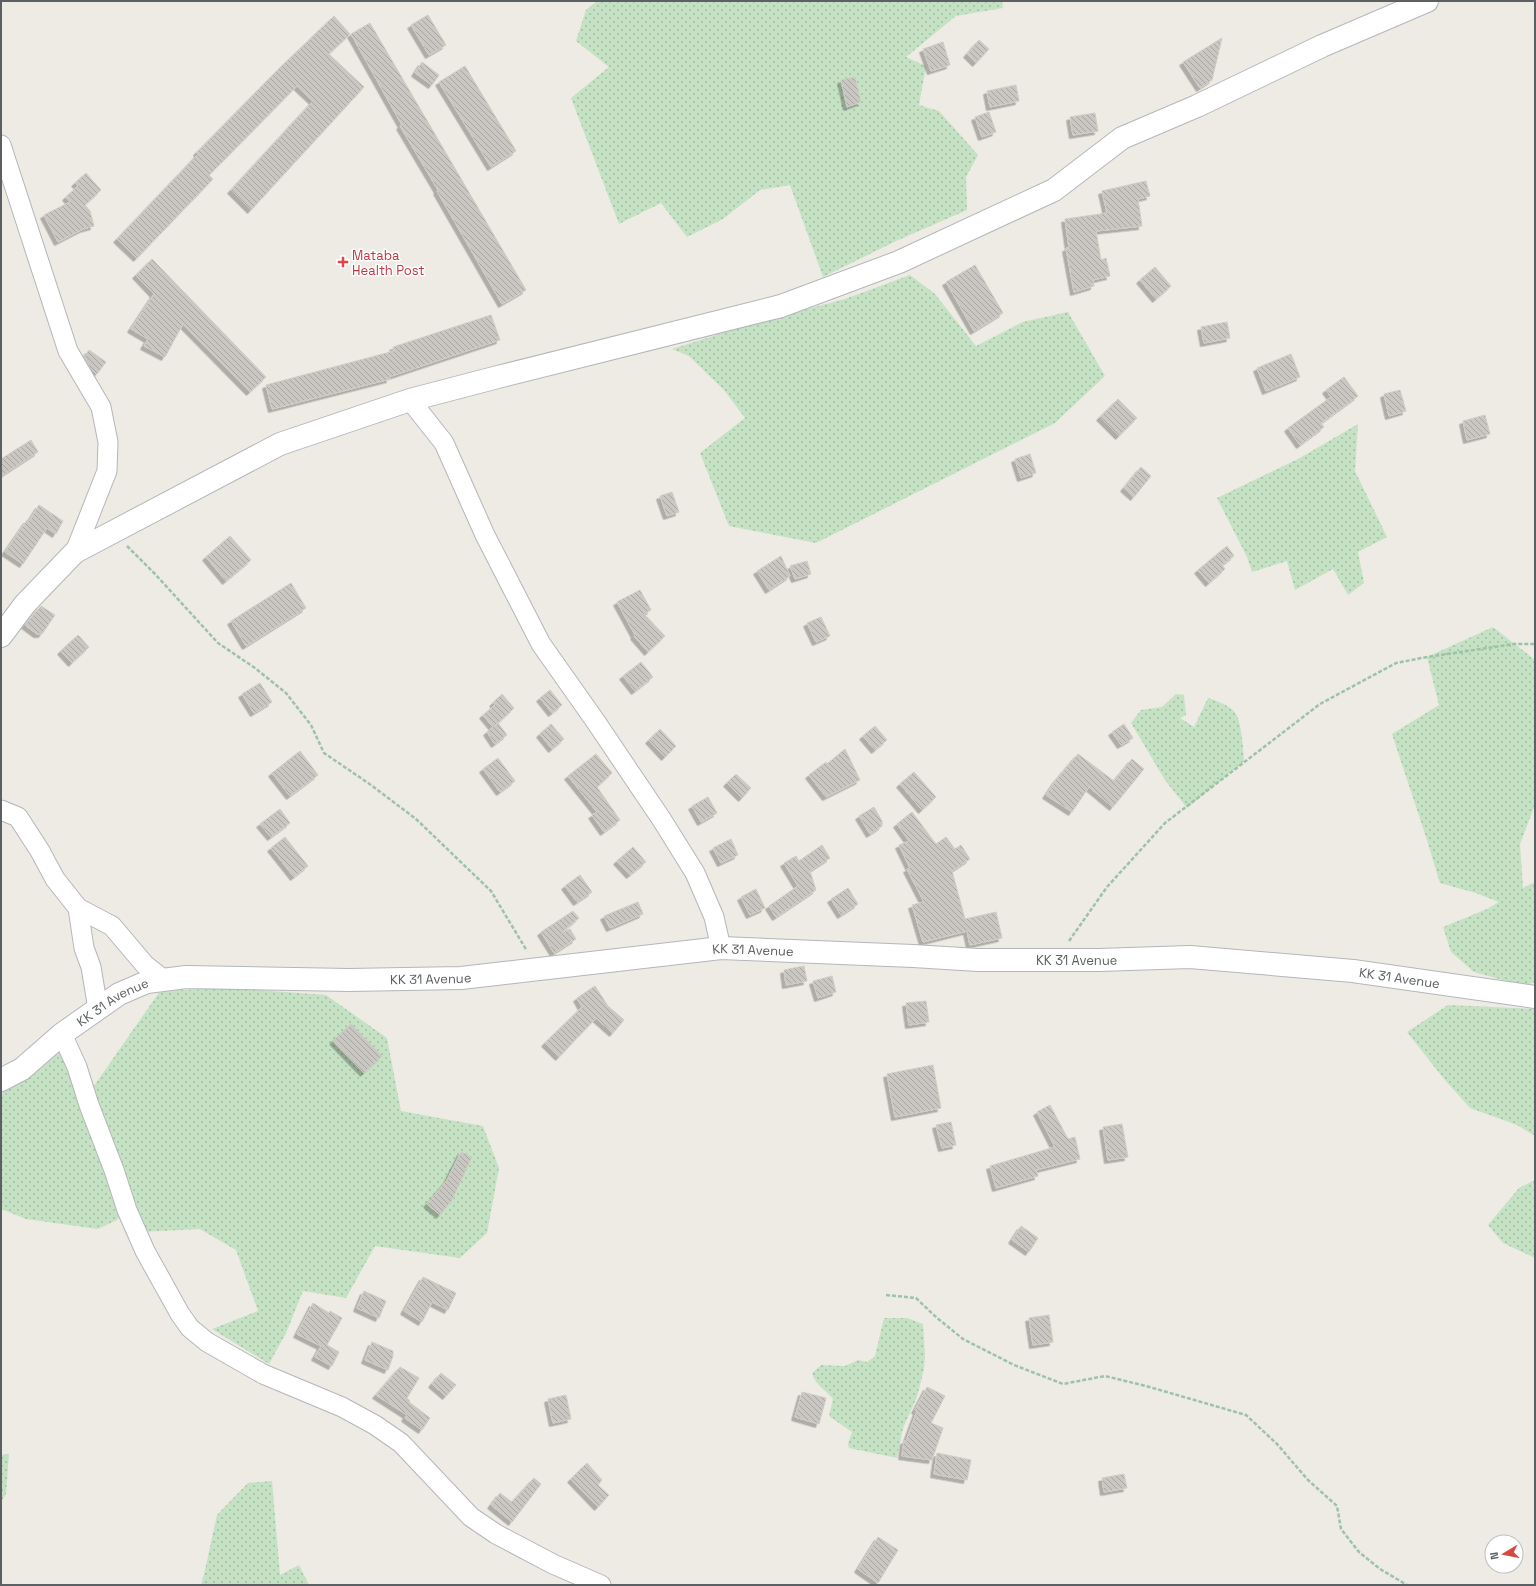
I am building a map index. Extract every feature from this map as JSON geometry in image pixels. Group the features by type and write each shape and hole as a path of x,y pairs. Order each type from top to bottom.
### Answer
{"main road":[{"path":"1,636 25,604 75,552 280,444 410,400 781,306 899,262 1054,190 1122,138 1197,106 1322,46 1427,1"},
{"name":"KK 31 Avenue","path":"1,1080 22,1069 62,1034 119,994 147,982 163,979 186,977 348,980 460,978 721,948 978,960 1198,958 1354,971 1535,997"}],"street":[{"path":"1,145 68,351 100,407 108,442 107,471 75,552"},
{"path":"410,400 444,443 485,535 542,644 601,729 695,873 714,917 721,948"},
{"path":"1,810 18,817 40,850 55,879 78,908 112,926 145,965 163,979"},
{"path":"78,908 84,948 92,967 98,1009"},
{"path":"62,1034 77,1067 89,1105 114,1170 127,1210 145,1250 190,1328 207,1342 263,1374 342,1407 376,1425 400,1443 471,1517 496,1534 553,1564 601,1585"}],"path":[{"path":"111,534 130,549 218,643 255,668 286,692 311,725 324,753 371,785 416,819 491,891 538,969"},
{"path":"1056,959 1107,887 1165,823 1320,704 1396,663 1514,644 1535,644"},
{"path":"886,1295 916,1298 937,1318 963,1339 1014,1365 1062,1384 1104,1376 1146,1386 1246,1415 1277,1444 1308,1480 1337,1506 1341,1529 1359,1552 1380,1569 1407,1585"}],"green space":[{"path":"597,1 1002,1 1003,8 956,16 906,57 926,66 919,105 939,111 978,155 966,177 967,210 896,241 823,277 790,185 760,190 723,219 687,237 661,203 619,224 571,98 609,67 576,41 586,10"},
{"path":"910,275 935,294 976,346 1023,322 1068,312 1105,376 1055,423 816,543 729,526 700,453 745,418 724,390 689,356 672,349 751,324 845,299"},
{"path":"1358,424 1355,471 1387,537 1358,552 1364,583 1348,595 1333,569 1295,590 1287,561 1252,572 1247,557 1217,498 1298,459"},
{"path":"1493,627 1535,660 1535,805 1520,844 1523,888 1535,882 1535,982 1524,986 1474,972 1451,952 1443,927 1487,909 1499,902 1476,893 1440,883 1392,734 1439,705 1427,657"},
{"path":"1176,694 1184,695 1186,715 1180,718 1194,727 1208,698 1224,704 1232,709 1239,721 1243,744 1244,761 1187,808 1165,780 1131,723 1141,710 1162,707"},
{"path":"229,988 326,995 387,1038 401,1111 483,1126 499,1168 487,1233 460,1258 375,1246 346,1298 303,1291 286,1333 269,1364 212,1329 258,1311 236,1250 200,1229 140,1232 123,1189 94,1086 160,991"},
{"path":"1448,1005 1535,1009 1535,1136 1517,1125 1470,1108 1444,1079 1407,1032"},
{"path":"64,1049 122,1214 117,1220 98,1229 26,1219 1,1209 1,1095 4,1085 39,1061"},
{"path":"1535,1180 1535,1258 1503,1243 1488,1225 1519,1188"},
{"path":"884,1318 907,1318 923,1324 925,1356 924,1369 917,1397 903,1428 897,1458 849,1448 848,1444 852,1432 829,1416 833,1399 818,1384 812,1373 821,1365 845,1366 858,1360 867,1362 875,1356"},
{"path":"9,1454 6,1494 1,1502 1,1455"},
{"path":"272,1481 280,1575 299,1565 309,1585 201,1585 217,1515 248,1483"}],"building":[{"path":"428,15 446,45 429,55 411,25"},
{"path":"334,16 350,34 329,54 364,87 251,210 231,190 313,101 297,86 209,175 213,179 137,258 117,239 198,154 197,152"},
{"path":"370,23 526,290 502,304 400,126 402,125 351,34"},
{"path":"1222,38 1212,80 1200,88 1183,62"},
{"path":"979,40 989,49 976,63 967,54"},
{"path":"943,42 950,65 931,71 923,49"},
{"path":"422,62 439,75 432,85 415,73"},
{"path":"465,66 516,151 491,167 439,82"},
{"path":"855,77 861,102 847,107 841,80"},
{"path":"1016,85 1019,101 990,107 987,91"},
{"path":"989,112 996,132 982,137 975,117"},
{"path":"1095,113 1098,131 1073,135 1070,117"},
{"path":"86,173 101,190 85,205 90,211 94,226 83,229 58,242 44,215 70,202 66,197 78,186 75,183"},
{"path":"1146,181 1150,196 1138,199 1142,226 1096,231 1101,260 1106,258 1110,276 1093,280 1094,286 1074,292 1066,248 1069,248 1065,219 1107,213 1102,191"},
{"path":"152,259 266,377 250,392 183,324 165,357 144,346 148,339 131,329 154,294 136,275"},
{"path":"975,265 1003,313 974,331 946,282"},
{"path":"1155,267 1171,286 1156,299 1140,280"},
{"path":"491,315 500,340 389,377 390,379 272,409 266,385 394,351 393,347"},
{"path":"1227,322 1230,338 1204,343 1201,327"},
{"path":"89,350 106,362 97,374 91,369 84,357"},
{"path":"1291,354 1300,377 1266,391 1257,368"},
{"path":"1344,377 1358,396 1321,423 1324,427 1300,445 1288,428 1331,397 1326,390"},
{"path":"1400,390 1406,411 1389,416 1384,394"},
{"path":"1118,399 1137,418 1119,436 1100,417"},
{"path":"1485,415 1490,434 1467,440 1463,421"},
{"path":"31,440 38,452 1,476 1,459"},
{"path":"1030,454 1036,473 1021,478 1015,459"},
{"path":"1141,467 1151,476 1134,497 1124,488"},
{"path":"672,492 679,512 667,516 660,496"},
{"path":"39,505 63,521 56,534 47,528 23,564 5,552 27,520 29,521"},
{"path":"230,536 251,560 226,581 206,557"},
{"path":"1227,546 1234,556 1222,565 1225,569 1209,583 1198,570"},
{"path":"781,556 790,576 769,590 757,571"},
{"path":"807,561 811,574 795,579 790,566"},
{"path":"291,583 306,608 246,646 231,621"},
{"path":"640,590 651,610 644,614 665,636 648,652 634,636 635,635 617,602"},
{"path":"41,606 55,615 42,634 37,634 25,625"},
{"path":"821,617 830,636 816,642 807,623"},
{"path":"78,635 89,647 72,663 61,651"},
{"path":"641,662 653,677 635,691 623,676"},
{"path":"260,683 272,702 254,713 242,694"},
{"path":"550,690 562,705 552,713 540,698"},
{"path":"502,694 514,708 498,723 507,735 495,744 487,732 493,727 483,715 495,705 493,703"},
{"path":"551,724 564,739 552,749 540,734"},
{"path":"1124,724 1133,738 1121,745 1112,732"},
{"path":"875,726 887,740 875,750 863,736"},
{"path":"660,729 676,746 665,757 649,740"},
{"path":"845,749 860,780 826,797 809,775 826,762 827,764"},
{"path":"300,751 318,775 290,796 272,773"},
{"path":"596,754 612,773 597,787 620,820 604,832 592,815 597,812 568,776"},
{"path":"1078,754 1114,781 1132,759 1144,769 1113,807 1089,787 1072,812 1046,795 1056,780"},
{"path":"498,758 515,781 500,792 483,769"},
{"path":"914,772 936,797 922,810 900,784"},
{"path":"736,774 751,788 742,798 727,783"},
{"path":"708,797 717,813 701,822 692,806"},
{"path":"874,807 882,821 882,826 870,834 859,816"},
{"path":"280,809 290,823 271,837 260,824"},
{"path":"912,812 936,844 946,837 955,849 961,845 970,859 952,871 965,919 996,912 1002,938 970,945 967,931 923,942 912,905 924,902 907,869 910,868 899,845 909,841 897,824"},
{"path":"285,837 308,866 294,877 271,848"},
{"path":"731,839 738,855 721,863 713,848"},
{"path":"822,845 830,858 810,871 816,890 776,917 769,906 798,886 784,863 796,856 799,861"},
{"path":"633,847 646,862 630,875 617,861"},
{"path":"580,875 592,892 577,902 565,886"},
{"path":"848,888 858,904 841,915 831,899"},
{"path":"756,889 765,908 750,915 741,897"},
{"path":"638,902 643,914 610,928 604,916"},
{"path":"573,911 579,918 561,933 570,929 576,939 554,953 541,932"},
{"path":"804,966 807,981 786,985 784,970"},
{"path":"832,976 836,992 818,998 813,981"},
{"path":"595,986 608,1006 624,1020 613,1033 596,1018 559,1057 545,1043 582,1007 577,998"},
{"path":"926,1001 929,1022 909,1025 906,1003"},
{"path":"351,1024 382,1056 364,1073 333,1041"},
{"path":"933,1065 941,1108 895,1117 887,1074"},
{"path":"1050,1105 1068,1139 1075,1137 1080,1159 1036,1170 1038,1176 996,1188 990,1166 1055,1147 1037,1112"},
{"path":"951,1122 956,1145 942,1148 936,1125"},
{"path":"1122,1124 1128,1157 1108,1160 1103,1127"},
{"path":"461,1152 472,1157 452,1200 440,1215 427,1204 447,1180"},
{"path":"1021,1226 1038,1238 1029,1252 1012,1240"},
{"path":"423,1277 456,1293 448,1310 432,1302 422,1322 404,1311"},
{"path":"364,1291 386,1301 379,1318 357,1308"},
{"path":"313,1303 329,1313 330,1311 342,1318 327,1345 339,1352 332,1366 315,1357 321,1346 297,1334"},
{"path":"1049,1315 1053,1342 1033,1345 1029,1318"},
{"path":"372,1342 393,1351 393,1356 388,1370 365,1360"},
{"path":"400,1367 419,1378 407,1398 410,1401 409,1402 430,1418 422,1430 405,1418 407,1415 376,1395"},
{"path":"441,1373 456,1385 446,1396 432,1384"},
{"path":"927,1387 945,1396 931,1423 943,1428 932,1460 902,1456 904,1441 906,1441 917,1411 915,1410"},
{"path":"802,1392 826,1398 819,1424 795,1417"},
{"path":"566,1395 571,1419 553,1423 548,1399"},
{"path":"937,1453 971,1460 967,1480 934,1474"},
{"path":"587,1463 602,1480 598,1485 609,1495 598,1507 571,1479"},
{"path":"1124,1474 1127,1488 1104,1492 1102,1478"},
{"path":"534,1478 541,1484 512,1522 491,1505 500,1493 512,1502"},
{"path":"878,1537 898,1550 878,1583 858,1569"}],"place":[{"name":"Mataba Health Post","path":"343,262"}]}
